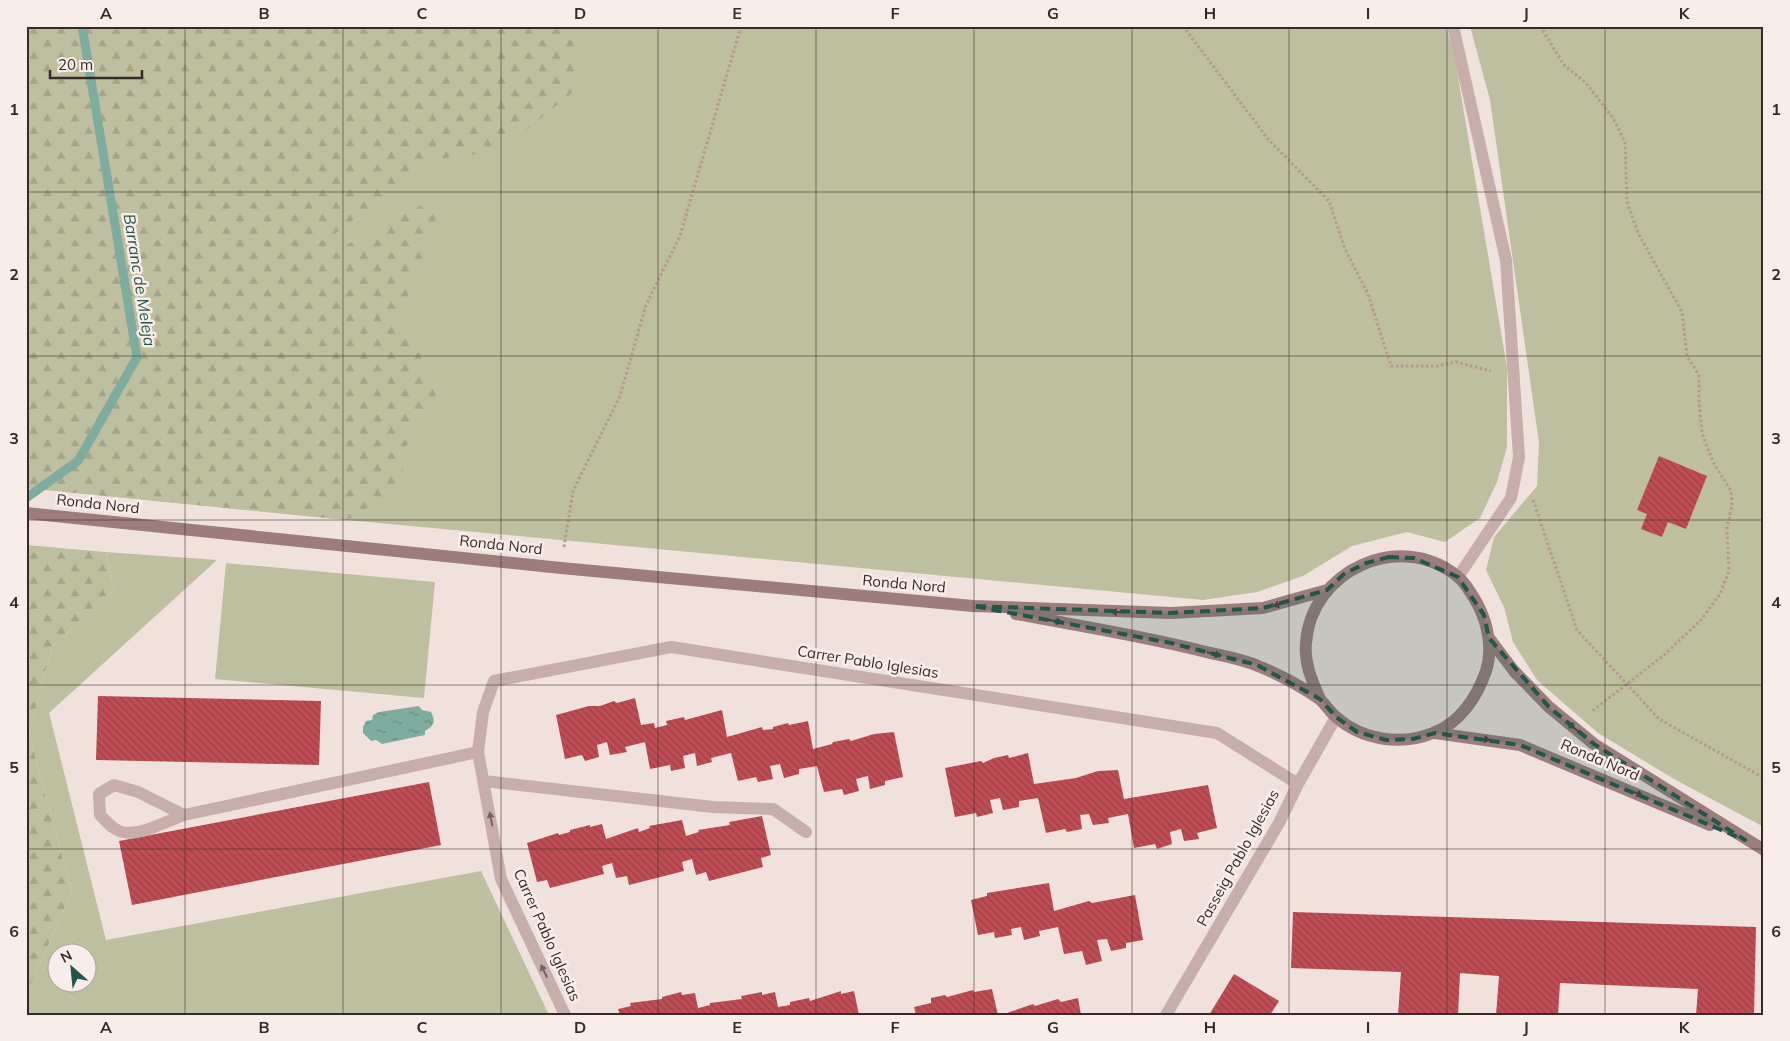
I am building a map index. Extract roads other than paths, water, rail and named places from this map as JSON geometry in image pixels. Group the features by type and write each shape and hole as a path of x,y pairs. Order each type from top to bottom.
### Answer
{"main road":[{"name":"Ronda Nord","path":"26,513 561,568 972,606 1171,614 1263,608 1327,590"},
{"path":"1389,557 1414,558 1458,576 1473,595 1484,615 1489,638 1488,667 1478,694 1459,717 1435,733 1413,739 1386,740 1357,732 1336,717 1320,699 1308,672 1306,643 1312,615 1327,590 1344,574 1366,562 1389,557"},
{"name":"Ronda Nord","path":"972,606 1171,643 1257,665 1320,699"},
{"name":"Ronda Nord","path":"1489,638 1520,677 1549,707 1594,744 1745,840 1764,850"},
{"name":"Ronda Nord","path":"1435,733 1520,745 1745,840"}],"street":[{"path":"1453,26 1506,260 1519,457 1511,498 1458,576"},
{"name":"Carrer Pablo Iglesias","path":"565,1015 501,879 478,752 483,712 494,681 671,647 1216,733 1298,784"},
{"name":"Passeig Pablo Iglesias","path":"1166,1015 1279,823 1298,784 1336,717"},
{"path":"184,814 138,792 114,785 100,794 100,815 112,827 123,832 141,830 184,814 478,752"},
{"path":"484,781 713,807 773,809 806,832"}],"water":[{"path":"419,706 422,710 431,712 433,718 433,723 425,731 425,735 382,744 376,740 371,741 363,733 366,721 372,720 373,715 379,712"}],"waterway":[{"name":"Barranc de Meleja","path":"26,498 78,461 137,357 82,26"}]}
